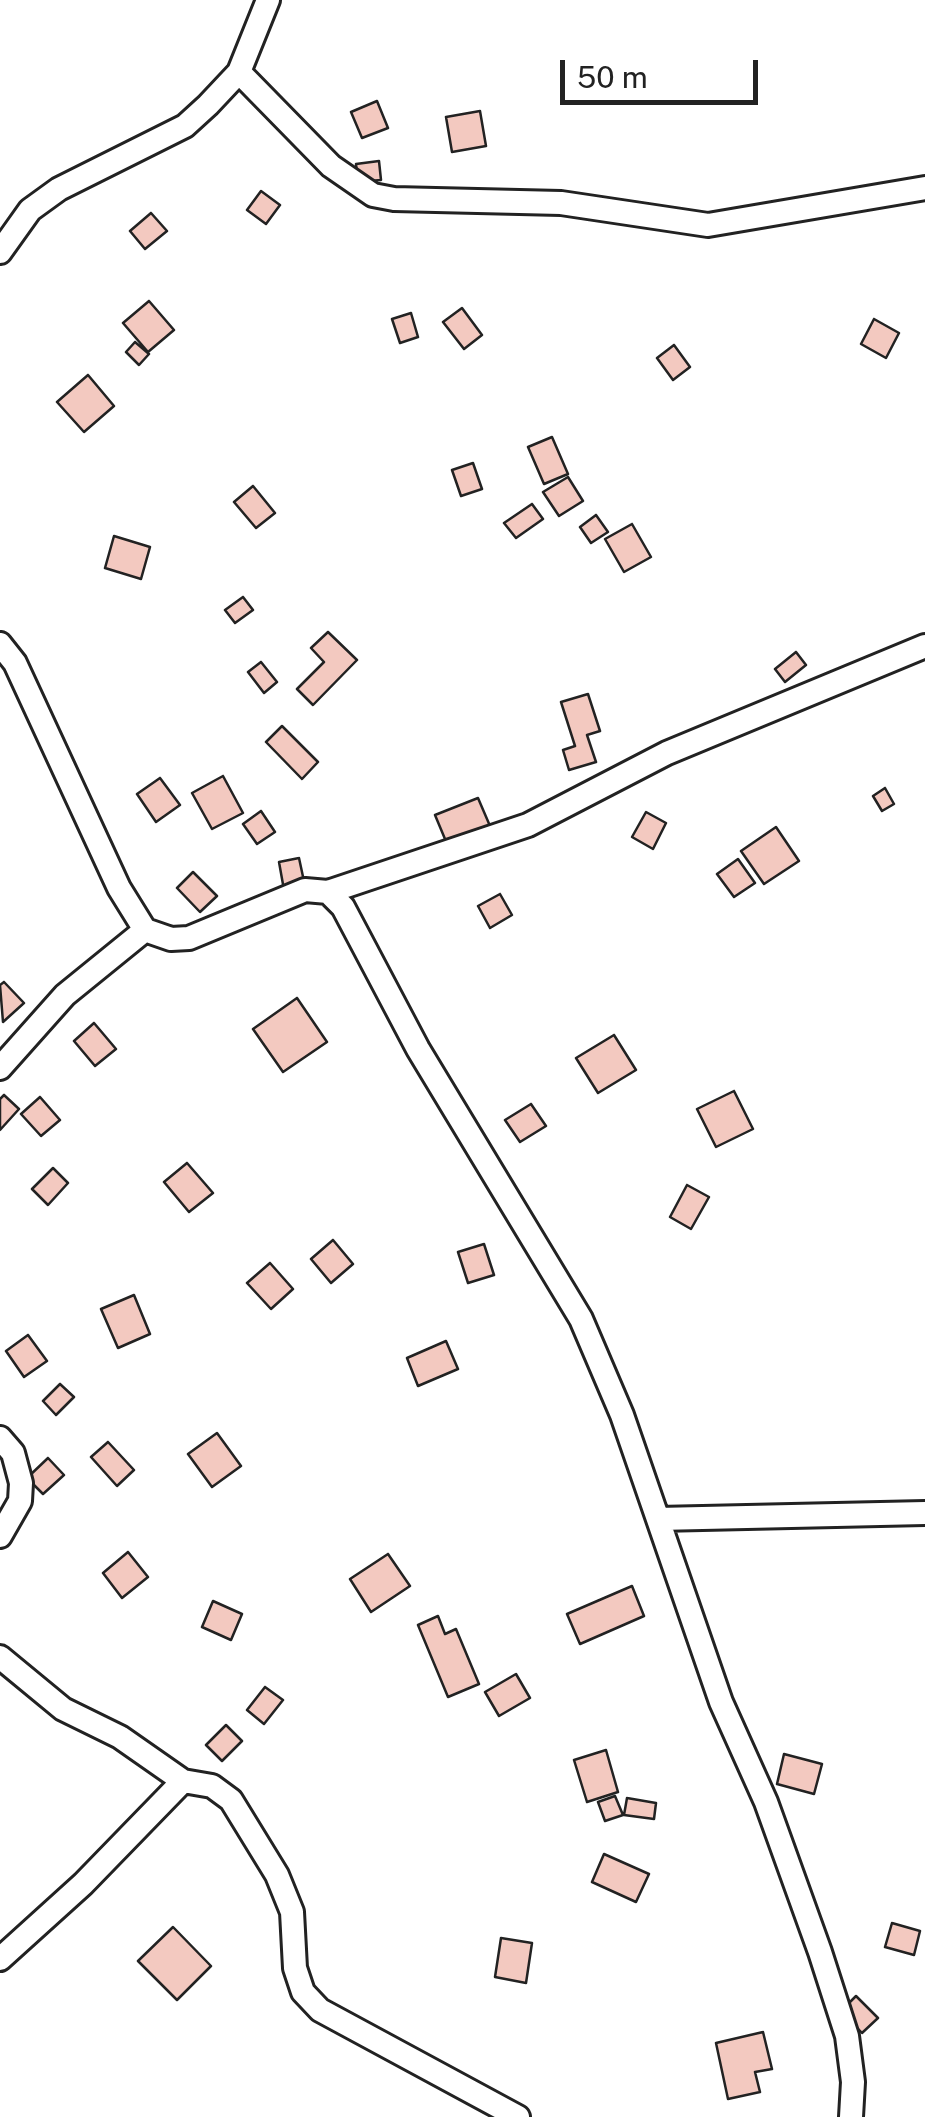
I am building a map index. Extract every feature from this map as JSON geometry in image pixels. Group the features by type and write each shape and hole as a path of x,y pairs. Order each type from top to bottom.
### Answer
{"street":[{"path":"0,252 30,210 58,189 185,126 239,72 268,0"},
{"path":"239,72 331,166 373,196 561,202 677,224 708,225 925,188"},
{"path":"0,644 15,663 120,888 145,930 171,939 189,938 306,890 328,892 528,825 668,753 925,646"},
{"path":"328,892 343,907 418,1049 582,1319 616,1399 721,1702 766,1802 836,2002 849,2052 852,2117"},
{"path":"0,1068 64,996 145,930"},
{"path":"0,1438 12,1453 21,1483 20,1501 0,1536"},
{"path":"658,1520 925,1513"},
{"path":"0,1657 63,1710 120,1737 183,1781 212,1786 231,1800 278,1875 292,1912 299,1980 303,1992 320,2010 518,2117"},
{"path":"0,1959 83,1884 183,1781"}],"building":[{"path":"377,101 388,128 362,138 351,112"},
{"path":"480,111 486,146 452,152 446,117"},
{"path":"379,161 381,180 358,182 356,164"},
{"path":"261,191 280,205 266,224 247,210"},
{"path":"151,213 167,231 145,249 130,231"},
{"path":"149,301 174,330 148,352 123,323"},
{"path":"462,308 482,335 464,349 443,322"},
{"path":"411,313 418,337 400,343 392,319"},
{"path":"874,319 899,333 886,358 861,344"},
{"path":"135,342 149,354 139,365 126,352"},
{"path":"674,345 690,367 673,380 657,358"},
{"path":"88,375 114,406 84,432 57,402"},
{"path":"552,437 568,474 544,484 528,447"},
{"path":"473,463 482,489 461,496 452,470"},
{"path":"568,477 583,501 559,516 543,492"},
{"path":"253,486 275,513 256,528 234,502"},
{"path":"532,504 543,519 516,538 504,523"},
{"path":"596,515 608,532 591,543 580,527"},
{"path":"632,524 651,557 624,572 605,539"},
{"path":"114,536 150,547 141,579 105,568"},
{"path":"243,597 253,610 235,623 225,610"},
{"path":"328,632 357,660 313,705 297,689 324,662 311,648"},
{"path":"796,652 806,665 785,682 775,669"},
{"path":"261,662 277,682 264,693 248,672"},
{"path":"588,694 600,731 587,735 596,762 569,770 563,750 575,746 561,702"},
{"path":"282,726 318,762 302,779 266,742"},
{"path":"223,776 243,813 212,829 192,793"},
{"path":"160,778 180,805 156,822 137,794"},
{"path":"885,788 894,804 882,811 873,796"},
{"path":"478,798 493,833 450,851 435,815"},
{"path":"261,811 275,832 257,844 243,824"},
{"path":"646,812 666,823 653,849 632,837"},
{"path":"776,827 799,861 764,884 741,851"},
{"path":"299,858 305,886 284,890 279,862"},
{"path":"738,859 755,883 734,897 717,874"},
{"path":"193,872 217,896 200,912 177,888"},
{"path":"500,894 512,915 490,928 478,906"},
{"path":"4,982 24,1003 3,1022 0,985"},
{"path":"297,998 327,1042 283,1072 253,1029"},
{"path":"94,1023 116,1049 95,1066 74,1041"},
{"path":"614,1035 636,1070 598,1093 576,1058"},
{"path":"734,1091 753,1129 716,1147 697,1109"},
{"path":"4,1095 19,1109 0,1130 0,1099"},
{"path":"40,1097 60,1120 41,1136 21,1114"},
{"path":"531,1104 546,1126 520,1142 505,1120"},
{"path":"187,1163 213,1193 189,1212 164,1182"},
{"path":"53,1168 68,1183 48,1205 32,1189"},
{"path":"687,1185 709,1197 691,1229 670,1217"},
{"path":"333,1240 353,1264 331,1283 311,1259"},
{"path":"484,1244 494,1275 468,1283 458,1252"},
{"path":"270,1263 293,1289 271,1309 247,1283"},
{"path":"134,1295 150,1334 118,1348 101,1309"},
{"path":"28,1335 47,1361 24,1377 6,1351"},
{"path":"446,1341 458,1369 418,1386 407,1358"},
{"path":"60,1384 74,1397 56,1415 43,1401"},
{"path":"217,1433 241,1466 212,1487 188,1454"},
{"path":"108,1442 134,1470 117,1486 91,1457"},
{"path":"48,1458 64,1475 43,1494 27,1478"},
{"path":"128,1552 148,1577 122,1598 103,1573"},
{"path":"388,1554 410,1586 371,1612 350,1579"},
{"path":"632,1586 644,1616 580,1644 567,1614"},
{"path":"213,1601 242,1614 231,1640 202,1627"},
{"path":"438,1616 445,1634 456,1629 479,1684 448,1697 418,1625"},
{"path":"516,1674 530,1698 499,1716 485,1692"},
{"path":"265,1687 283,1700 264,1724 247,1710"},
{"path":"226,1725 242,1741 222,1761 206,1745"},
{"path":"606,1750 618,1792 587,1802 574,1760"},
{"path":"784,1754 822,1764 814,1794 777,1784"},
{"path":"615,1796 623,1815 605,1821 598,1802"},
{"path":"627,1798 656,1803 654,1819 624,1815"},
{"path":"604,1854 649,1874 636,1902 592,1882"},
{"path":"892,1923 920,1931 914,1955 885,1947"},
{"path":"173,1927 211,1966 177,2000 138,1961"},
{"path":"501,1938 532,1943 526,1983 495,1977"},
{"path":"856,1996 878,2018 862,2033 841,2011"},
{"path":"763,2032 772,2069 755,2072 760,2092 728,2099 716,2043"}]}
